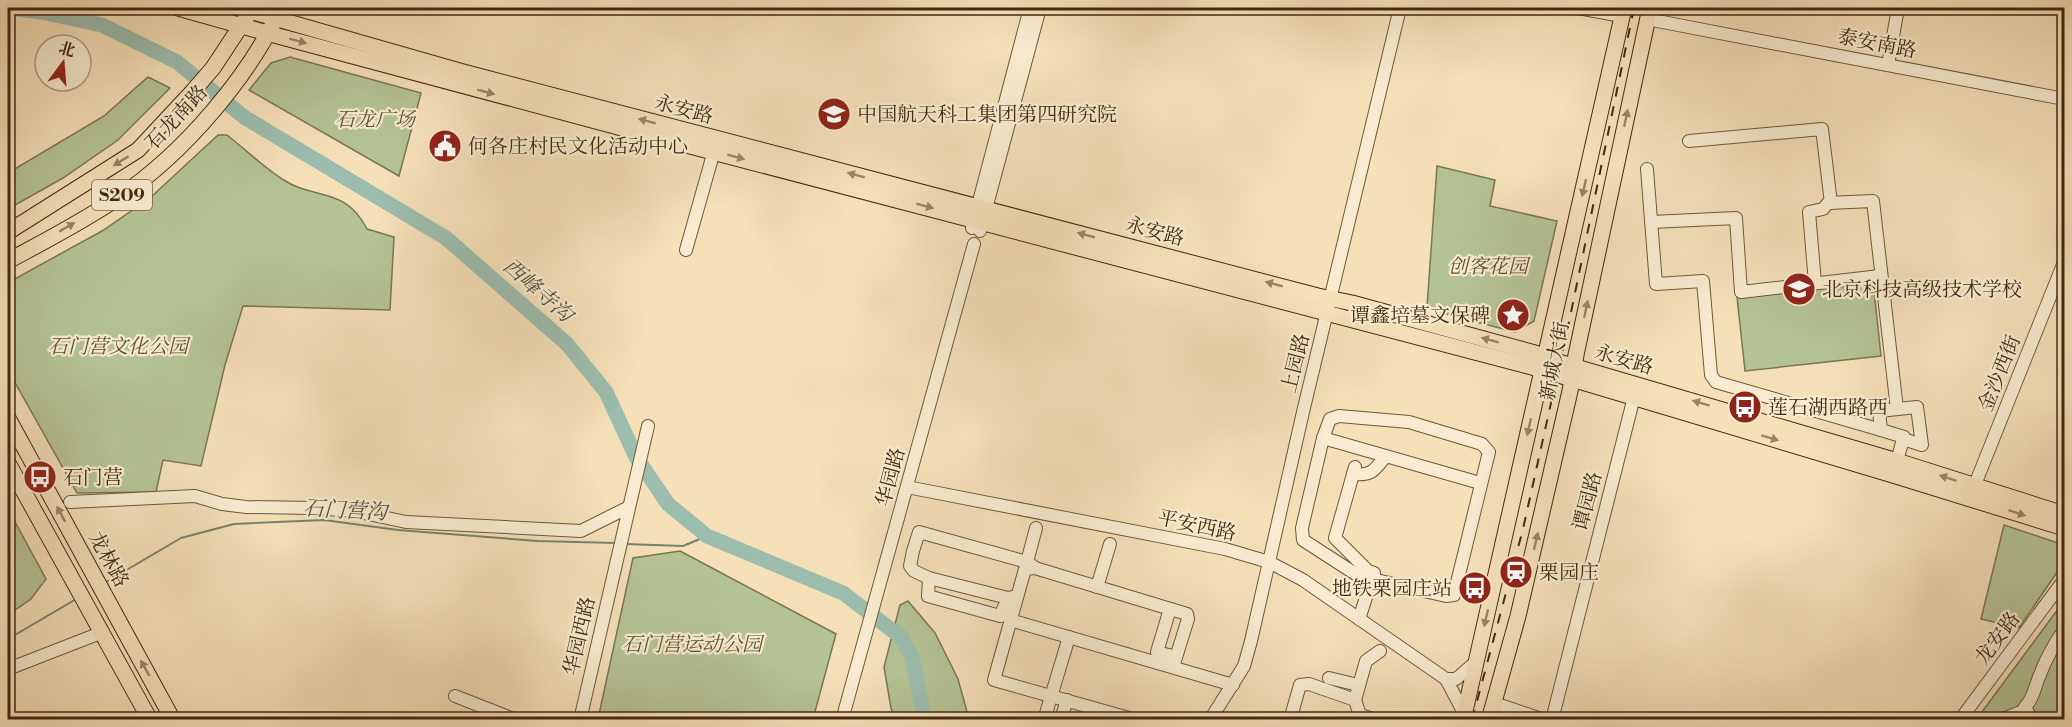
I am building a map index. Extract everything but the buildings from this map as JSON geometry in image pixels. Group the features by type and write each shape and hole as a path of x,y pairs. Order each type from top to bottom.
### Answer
{"main road":[{"name":"永安路","path":"178,8 979,219 1535,353 1544,364 1897,461 1972,492"},
{"name":"永安路","path":"247,9 278,13 463,72 979,219"},
{"name":"石龙南路","path":"8,232 138,150 213,68 242,26 247,9"},
{"name":"新城大街","path":"1464,717 1623,12"},
{"name":"石龙南路","path":"10,256 119,197 190,138 233,85 278,13"},
{"name":"新城大街","path":"1489,720 1518,616 1574,373 1648,13"},
{"path":"213,68 228,67 231,70 233,85"},
{"name":"永安路","path":"1574,373 1634,397 1972,492 2044,507 2064,514"},
{"name":"龙林路","path":"8,418 173,720"},
{"path":"8,463 150,720"},
{"path":"1972,492 2064,528"}],"street":[{"path":"979,219 1030,8"},
{"path":"979,219 1040,8"},
{"name":"上园路","path":"1210,720 1244,666 1251,641 1303,412 1400,8"},
{"path":"1578,8 1623,12"},
{"path":"1888,65 1898,8"},
{"name":"泰安南路","path":"1648,13 1888,65 2064,99"},
{"path":"1689,141 1822,129 1831,203"},
{"path":"686,250 714,151"},
{"path":"1647,169 1656,284 1703,281 1711,375 1716,382 1904,437 1903,439 1922,445 1917,407 1879,411 1881,430"},
{"path":"1815,283 1809,212 1823,209 1828,203 1873,201 1897,409"},
{"path":"1651,222 1736,218 1741,292 1880,276"},
{"name":"华园路","path":"842,720 974,244"},
{"name":"金沙西街","path":"1972,492 2064,262"},
{"name":"谭园路","path":"1551,720 1634,397"},
{"path":"1339,416 1409,422 1482,444 1489,452 1454,595 1446,596 1371,581 1303,540 1302,528 1323,438 1330,420 1339,416"},
{"name":"华园西路","path":"580,720 648,426"},
{"path":"1323,438 1480,483"},
{"path":"1897,461 1903,439"},
{"path":"1359,619 1374,573 1368,571 1335,538 1354,470 1364,475 1372,472 1385,457"},
{"name":"平安西路","path":"907,487 1225,549 1269,562 1303,580 1446,679"},
{"path":"70,502 195,496 230,505 354,511 406,522 581,531 629,507"},
{"path":"1031,565 1035,528"},
{"path":"1012,597 929,578 914,571 910,566 919,532 1186,614 1188,619 1174,662"},
{"path":"1097,587 1110,544"},
{"path":"929,578 928,596 1000,616 1025,569 1031,565"},
{"name":"龙安路","path":"1960,720 2064,580"},
{"path":"1012,597 1010,620 994,680 1136,720"},
{"path":"1170,609 1157,652 1174,662"},
{"path":"1010,620 1069,637 1174,662 1233,685"},
{"path":"2001,720 2029,715 2025,707 2034,696 2038,678 2064,630"},
{"path":"8,669 103,632"},
{"path":"1044,720 1069,637"},
{"path":"1377,720 1360,715 1355,700 1366,661 1380,651"},
{"path":"1464,717 1446,679 1456,679 1476,661"},
{"path":"1329,678 1358,685"},
{"path":"1290,720 1300,685 1309,684 1355,700"},
{"path":"455,696 516,720"},
{"path":"1064,720 1061,719 1067,700"},
{"path":"1494,703 1544,720"}],"green space":[{"name":"石龙广场","path":"290,57 421,93 399,176 249,90 271,63"},
{"path":"148,77 170,88 118,140 63,178 8,209 8,173 104,116"},
{"name":"石门营文化公园","path":"218,135 227,135 268,169 294,186 339,200 349,206 367,229 394,237 390,310 243,306 225,365 201,466 163,460 156,492 77,493 8,370 8,286 11,281 102,231 150,198"},
{"name":"创客花园","path":"1437,166 1495,180 1490,206 1557,221 1534,321 1515,332 1427,307"},
{"path":"1873,282 1881,356 1745,371 1737,297"},
{"path":"8,509 46,579 31,599 8,615"},
{"path":"2004,525 2064,545 2064,562 2019,628 1981,619"},
{"name":"石门营运动公园","path":"680,551 836,634 813,719 598,719 633,558"},
{"path":"908,601 935,633 958,679 969,719 895,719 884,667 900,605"},
{"path":"2064,601 2064,628 2026,704 1997,719 1976,720"},
{"path":"2064,632 2064,719 2035,719 2031,712 2034,699"}],"waterway":[{"name":"西峰寺沟","path":"8,8 41,12 102,25 177,62 244,117 446,238 567,344 606,392 636,457 668,504 707,536 843,593 901,637 912,657 925,720"},
{"name":"石门营沟","path":"106,582 181,538 234,524 324,520 398,530 538,541 616,543"},
{"name":"石门营沟","path":"625,544 683,546 707,536"},
{"name":"石门营沟","path":"8,639 78,598"}],"railway":[{"path":"1472,720 1523,529 1569,322 1634,8"}],"place":[{"name":"中国航天科工集团第四研究院","path":"834,114"},
{"name":"何各庄村民文化活动中心","path":"445,146"},
{"name":"北京科技高级技术学校","path":"1799,289"},
{"name":"谭鑫培墓文保碑","path":"1513,315"},
{"name":"莲石湖西路西","path":"1745,407"},
{"name":"石门营","path":"40,477"},
{"name":"栗园庄","path":"1516,572"},
{"name":"地铁栗园庄站","path":"1475,588"}]}
